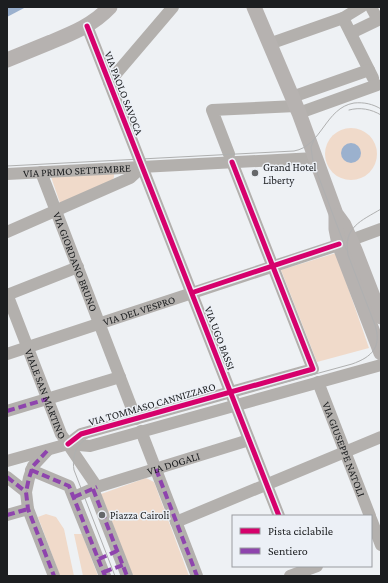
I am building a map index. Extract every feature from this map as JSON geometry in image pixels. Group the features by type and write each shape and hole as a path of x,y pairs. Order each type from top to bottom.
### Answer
{"main road":[{"path":"7,60 88,26 110,7"},
{"path":"254,7 296,105 336,214 336,229 376,291 381,317"},
{"path":"345,242 381,353"}],"street":[{"path":"109,82 173,7"},
{"path":"269,44 343,18 362,7 378,20 351,33"},
{"path":"272,266 212,110 296,105 379,87 343,18"},
{"name":"VIA PAOLO SAVOCA","path":"88,26 142,167"},
{"path":"296,105 369,70"},
{"name":"VIA PRIMO SETTEMBRE","path":"7,174 142,167 231,158 315,158"},
{"path":"7,232 130,178 142,167"},
{"name":"VIA UGO BASSI","path":"142,167 279,515"},
{"name":"VIA GIORDANO BRUNO","path":"41,172 136,419"},
{"name":"VIA DEL VESPRO","path":"7,354 345,242 381,228"},
{"name":"VIA TOMMASO CANNIZZARO","path":"9,458 47,451 68,444 81,434 313,369 272,266"},
{"path":"7,295 78,268"},
{"name":"VIALE SAN MARTINO","path":"7,295 61,434 95,488 125,570"},
{"name":"VIA TOMMASO CANNIZZARO","path":"68,444 90,446 381,365"},
{"path":"7,411 120,377"},
{"name":"VIA GIUSEPPE NATOLI","path":"318,382 370,515"},
{"path":"141,431 197,576"},
{"path":"176,522 381,437"},
{"name":"VIA DOGALI","path":"74,497 95,488 249,440"},
{"path":"47,451 36,462 31,470 26,492 28,509 51,575"},
{"path":"31,470 69,486 104,574 125,570"},
{"path":"7,477 26,492"},
{"path":"7,515 28,509"},
{"path":"372,523 378,544"},
{"path":"98,559 117,551"},
{"path":"298,573 314,567"}],"shaded area":[{"path":"351,128 365,132 373,140 377,154 373,168 365,176 351,180 337,176 329,168 325,154 329,140 337,132"},
{"path":"113,173 114,177 112,180 60,203 50,174"},
{"path":"336,253 369,348 317,362 281,270"},
{"path":"146,478 154,482 189,576 133,576 101,494"},
{"path":"46,514 56,517 64,529 74,576 60,576 38,517"},
{"path":"74,534 82,534 98,576 83,576"}],"water":[{"path":"7,7 26,7 7,17"},
{"path":"351,143 358,146 361,153 358,160 351,163 344,160 341,153 344,146"}],"tram line":[{"path":"7,166 294,151 303,148 311,142 336,112 344,106 354,103 361,103 372,105 381,109"},
{"path":"349,110 365,109 381,115"},
{"path":"314,140 311,147 313,162 346,249"},
{"path":"115,576 74,470 74,457 78,447 86,439 98,433 352,364 365,358 374,350 377,333 348,255 347,245 348,238 355,226 360,221 381,209"}],"marked path":[{"path":"7,411 47,399"},
{"path":"47,451 33,466 26,492 28,509 54,576"},
{"path":"156,469 197,576"},
{"path":"31,470 69,486 105,576"},
{"path":"7,477 26,492"},
{"path":"74,497 97,487"},
{"path":"93,489 127,576"},
{"path":"7,515 28,509"},
{"path":"99,559 117,551"},
{"path":"104,572 123,565"}],"cycle path":[{"path":"87,26 279,515"},
{"path":"68,444 81,434 313,369 232,162"},
{"path":"194,292 339,244"}],"place":[{"name":"Grand Hotel Liberty","path":"255,173"},
{"name":"Piazza Cairoli","path":"102,515"}]}
